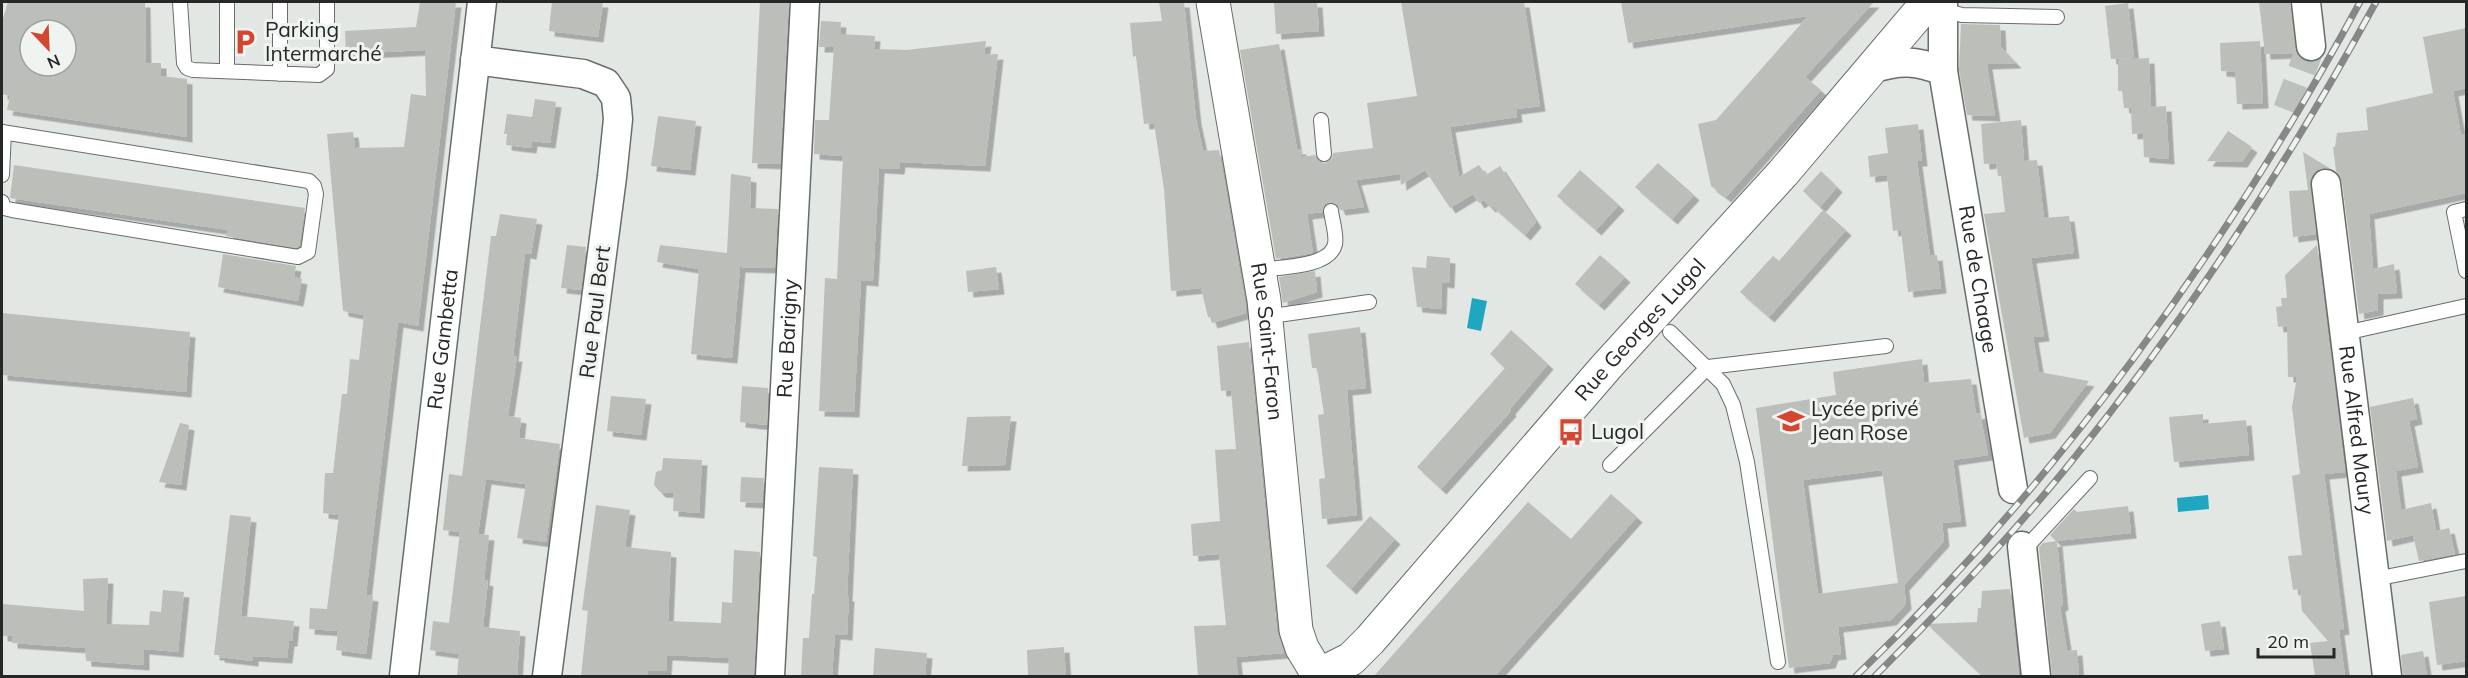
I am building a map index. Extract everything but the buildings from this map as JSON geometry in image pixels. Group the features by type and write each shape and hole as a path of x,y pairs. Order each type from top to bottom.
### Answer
{"street":[{"name":"Rue Gambetta","path":"404,676 482,2"},
{"name":"Rue Barigny","path":"770,676 805,2"},
{"name":"Rue Saint-Faron","path":"1213,2 1265,317 1296,630 1302,648 1319,676"},
{"path":"2306,2 2311,46"},
{"name":"Rue Georges Lugol","path":"1319,676 1351,659 1370,640 1606,367 1783,173 1871,69 1938,4"},
{"name":"Rue de Chaage","path":"1938,4 1943,71 2013,489"},
{"name":"Rue Paul Bert","path":"475,60 583,74 606,83 616,98 618,119 612,177 547,676"},
{"path":"1871,69 1890,63 1916,61 1943,71"},
{"name":"Rue Alfred Maury","path":"2326,184 2387,676"},
{"path":"2022,549 2036,676"}],"lane":[{"path":"180,2 184,63 187,68 320,75 327,69 327,2"},
{"path":"227,2 227,71"},
{"path":"280,2 280,74"},
{"path":"1938,4 1962,15 2057,17"},
{"path":"1321,120 1324,154"},
{"path":"2,175 3,132 309,181 314,186 316,194 308,252 298,257 12,210 4,208 2,202"},
{"path":"2466,209 2454,212 2466,271"},
{"path":"1258,270 1318,262 1329,253 1335,244 1331,211"},
{"path":"1265,317 1370,302"},
{"path":"2345,333 2466,306"},
{"path":"1670,332 1723,384 1740,426 1778,662"},
{"path":"1610,465 1708,367 1886,346"},
{"path":"2022,549 2090,478"},
{"path":"2375,579 2466,561"}],"water":[{"path":"1472,298 1487,301 1481,331 1467,328"},
{"path":"2208,495 2209,509 2178,512 2177,498"}],"tunnel":[{"path":"2287,110 2311,46"}],"railway":[{"path":"1856,676 1929,602 2000,524 2068,443 2134,358 2254,183 2309,93 2360,2"},
{"path":"1875,676 2000,545 2114,408 2234,239 2308,122 2376,2"}],"place":[{"name":"Parking Intermarché","path":"245,42"},
{"name":"Lycée privé Jean Rose","path":"1791,421"},
{"name":"Lugol","path":"1571,432"}]}
